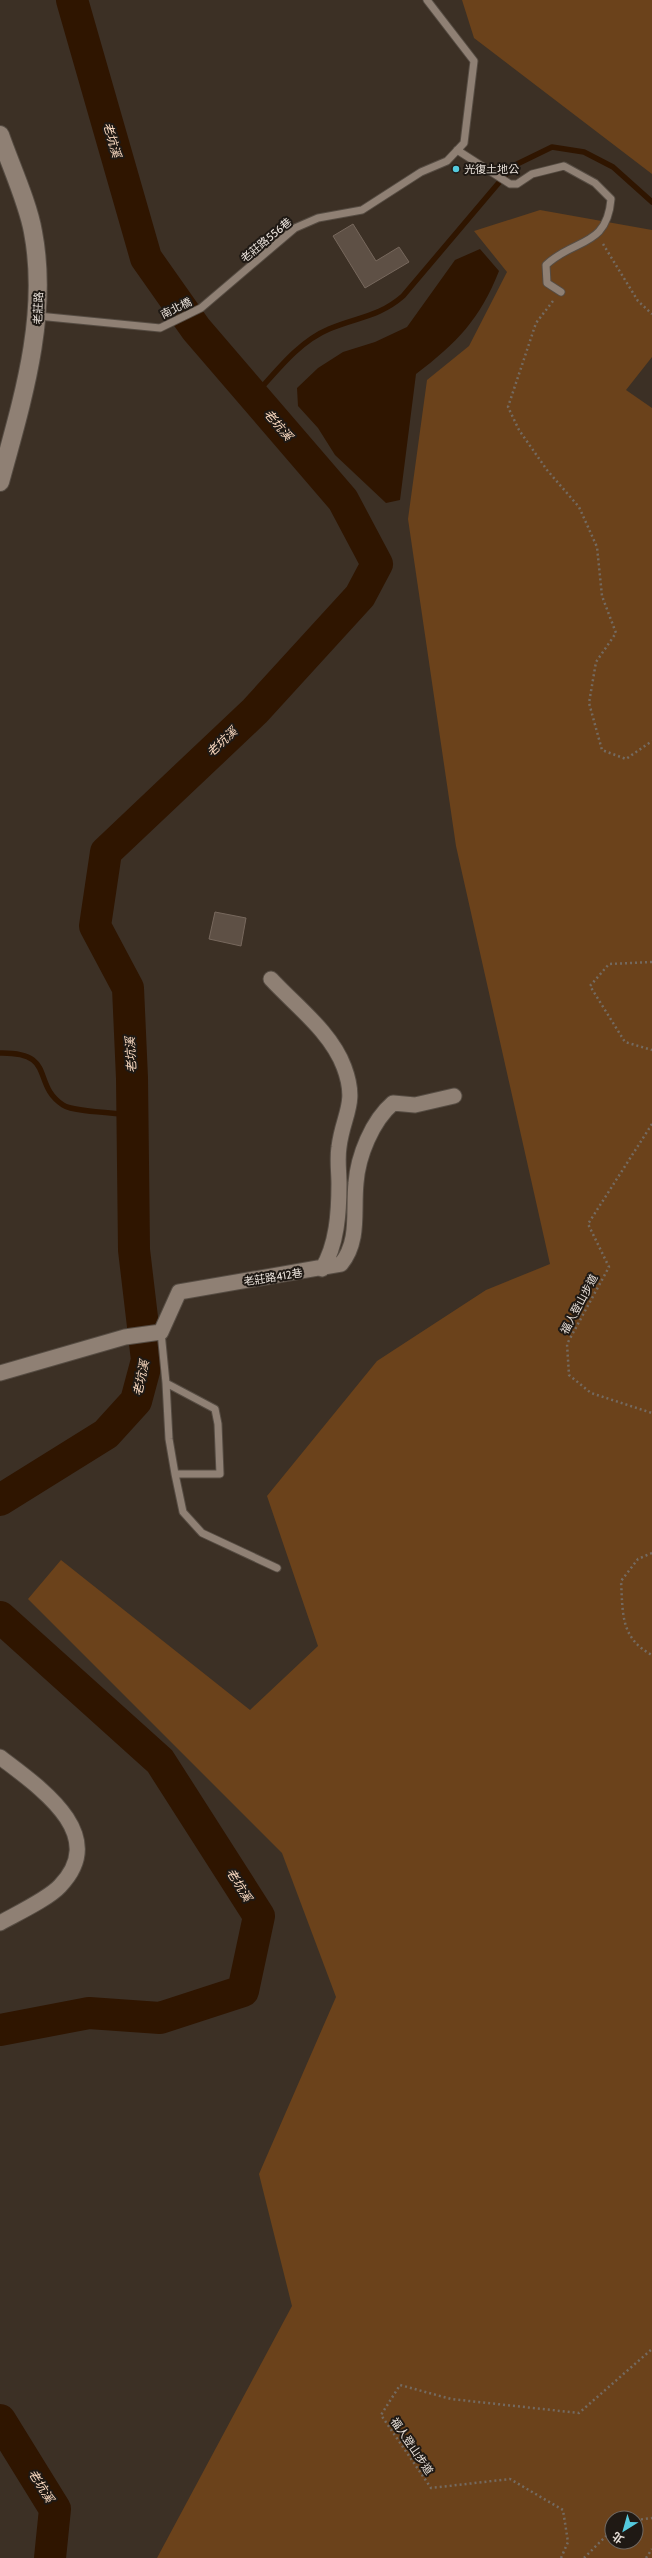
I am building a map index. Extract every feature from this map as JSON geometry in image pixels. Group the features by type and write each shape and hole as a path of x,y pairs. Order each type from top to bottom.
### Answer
{"street":[{"name":"老莊路","path":"0,135 33,231 39,277 38,326 0,482"},
{"path":"271,979 314,1023 329,1043 344,1066 352,1097 339,1147 339,1183 335,1233 329,1257 322,1269"},
{"name":"老莊路412巷","path":"161,1332 179,1292 322,1269 341,1264 348,1256 353,1241 358,1168 375,1125 384,1110 393,1103 416,1105 454,1096"},
{"path":"0,1373 125,1337 161,1332"},
{"path":"0,1756 33,1782 68,1817 78,1839 76,1865 59,1887 0,1923"}],"lane":[{"name":"老莊路556巷","path":"201,308 296,228 318,218 362,210 421,172 447,160 464,143 474,61 426,0"},
{"path":"457,150 510,184 517,184 532,174 564,166 595,183 611,199 610,217 598,235 557,254 546,266 547,283 561,292"},
{"name":"南北橋","path":"38,316 160,328 201,308"},
{"path":"161,1332 166,1383 168,1439 183,1512 202,1534 277,1568"},
{"path":"166,1383 215,1409 218,1424 220,1474 175,1474"}],"path":[{"path":"598,235 638,301 652,314"},
{"path":"561,292 536,323 508,407 520,430 548,470 579,507 597,547 602,596 616,633 596,662 589,703 602,750 626,759 652,741"},
{"path":"652,962 610,964 590,986 625,1042 652,1050"},
{"name":"福人登山步道","path":"652,1124 588,1224 609,1267 567,1344 569,1374 591,1393 652,1413"},
{"path":"652,1553 638,1559 621,1581 624,1626 642,1650 652,1655"},
{"name":"福人登山步道","path":"561,2558 568,2542 563,2510 510,2479 431,2488 381,2415 400,2385 451,2399 579,2413 652,2349"},
{"path":"584,2558 604,2538"},
{"path":"646,2558 652,2549"}],"shaded area":[{"path":"462,0 652,0 652,174 474,38"},
{"path":"540,210 652,230 652,357 626,390 652,408 652,2558 157,2558 292,2306 259,2174 336,1997 282,1853 28,1599 61,1560 250,1710 318,1646 267,1496 377,1361 486,1290 550,1264 456,846 408,519 427,380 469,346 507,272 474,231"},
{"path":"480,249 499,271 484,303 466,329 444,352 416,374 400,500 386,503 335,455 318,428 298,406 297,388 318,368 343,352 375,342 407,327 455,260"}],"building":[{"path":"353,224 376,261 399,247 409,262 365,288 333,236"},
{"path":"215,912 246,918 241,946 209,939"}],"waterway":[{"name":"老坑溪","path":"0,1500 106,1434 136,1401 147,1360 134,1250 132,1078 128,988 95,926 106,852 255,711 360,596 377,564 343,500 196,329 146,258 72,0"},
{"path":"254,396 288,358 307,342 329,329 376,313 403,296 513,166 552,147 584,152 613,167 652,202"},
{"path":"0,1053 18,1054 37,1063 53,1097 63,1105 86,1111 133,1115"},
{"name":"老坑溪","path":"0,1617 160,1761 259,1916 243,1991 160,2018 89,2013 0,2030"},
{"name":"老坑溪","path":"0,2420 55,2509 50,2558"}],"place":[{"name":"光復土地公","path":"456,169"}]}
